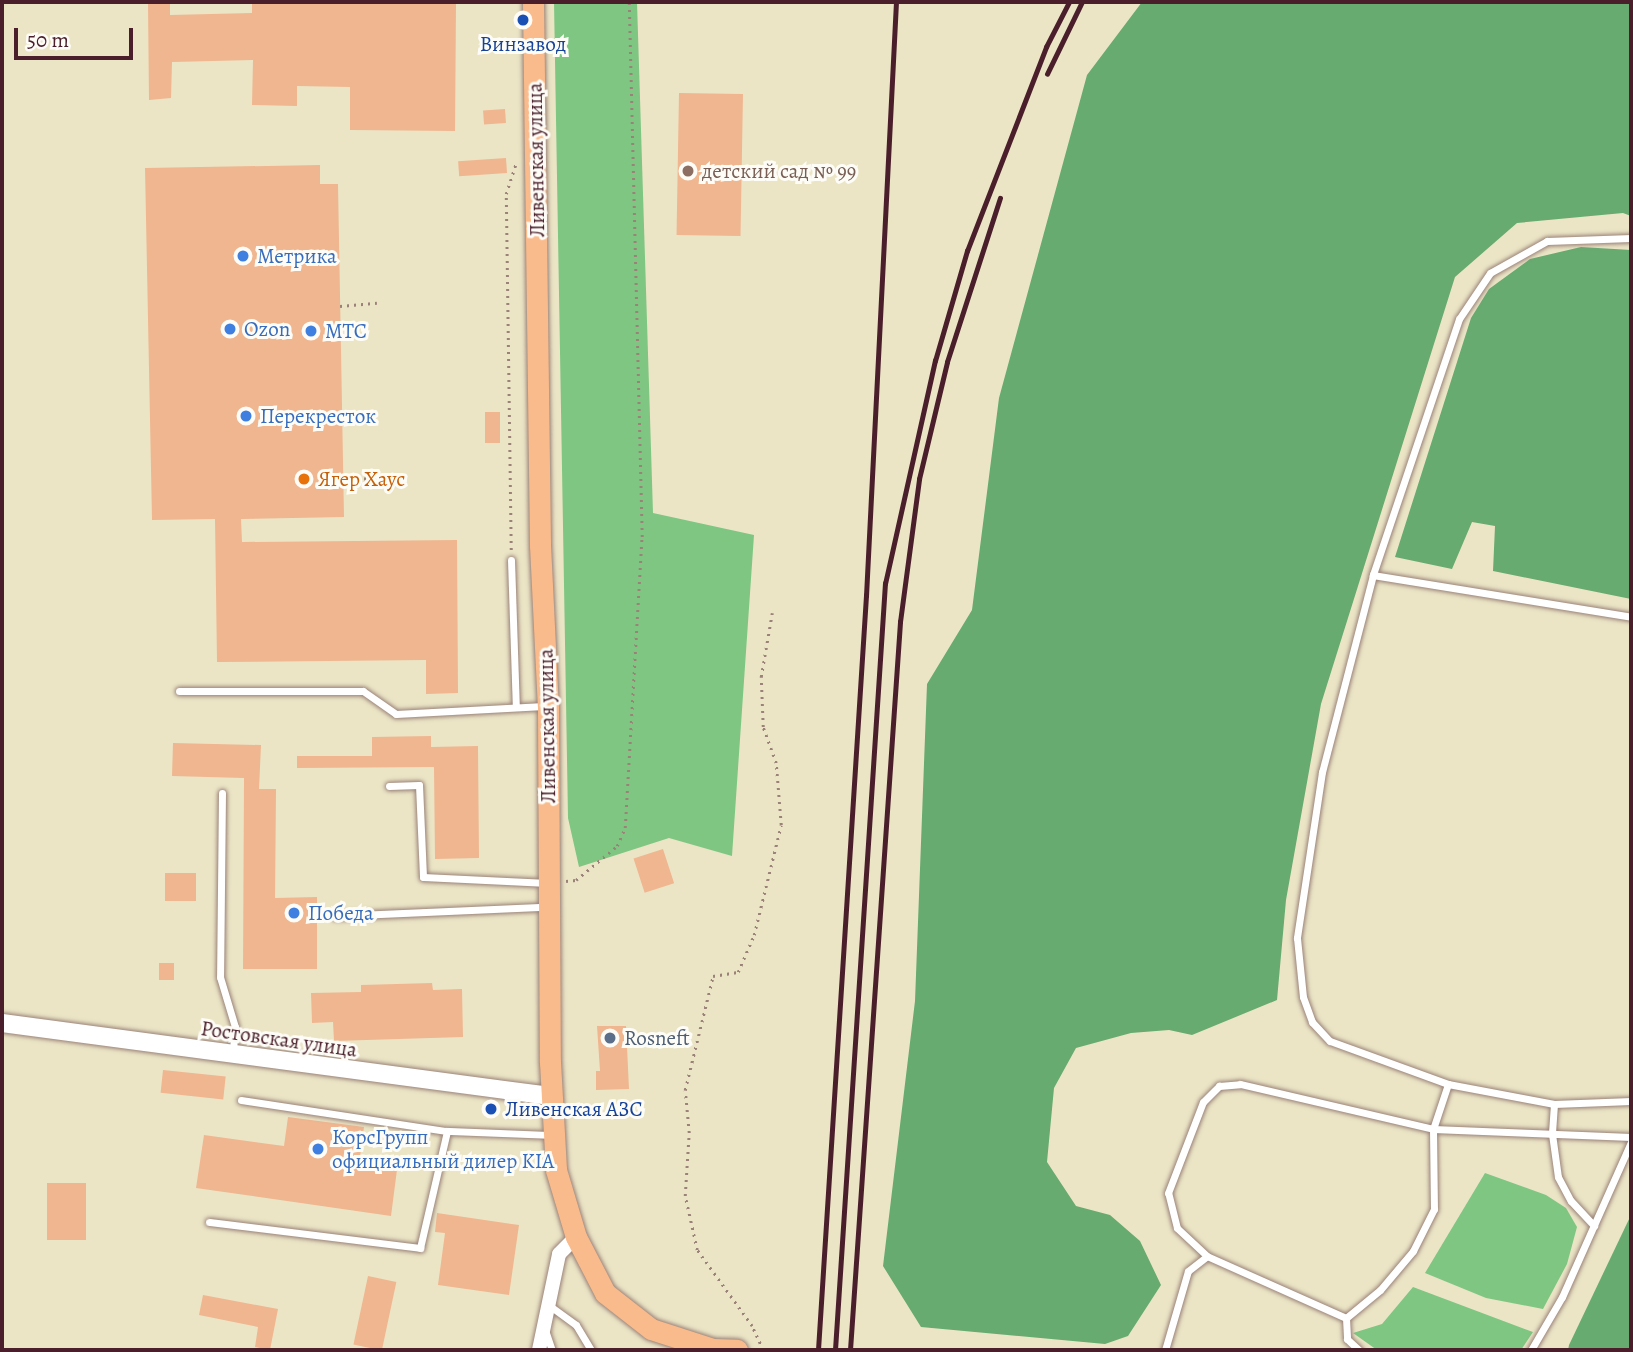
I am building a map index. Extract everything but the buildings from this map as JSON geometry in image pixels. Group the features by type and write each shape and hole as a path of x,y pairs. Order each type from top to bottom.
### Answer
{"main road":[{"name":"Ливенская улица","path":"533,2 540,545 548,706 550,1097 556,1170 576,1237 605,1293 631,1317 679,1339 737,1350"}],"street":[{"name":"Ростовская улица","path":"2,1023 550,1097"},
{"path":"539,1350 546,1333 558,1254 576,1237"}],"lane":[{"path":"1631,238 1548,241 1490,273 1459,319 1373,575 1322,772 1297,938 1303,997 1312,1023 1329,1041 1448,1084 1554,1104 1631,1101"},
{"path":"511,560 516,707"},
{"path":"1373,575 1631,618"},
{"path":"180,691 362,691 396,714 548,706"},
{"path":"389,786 419,785 423,877 549,883"},
{"path":"222,793 220,978 235,1027 233,1056"},
{"path":"335,916 549,907"},
{"path":"1346,1318 1207,1256 1177,1228 1168,1193 1203,1102 1219,1086 1240,1084 1433,1129 1631,1137"},
{"path":"1346,1318 1380,1290 1413,1251 1434,1209 1433,1129 1448,1084"},
{"path":"241,1100 447,1131 554,1135"},
{"path":"1554,1104 1552,1134 1558,1177 1570,1201 1594,1226"},
{"path":"209,1222 420,1248 447,1131"},
{"path":"1531,1350 1562,1297 1631,1142"},
{"path":"1165,1350 1188,1271 1207,1256"},
{"path":"550,1306 576,1325 591,1350"},
{"path":"1346,1318 1347,1339 1359,1350"},
{"path":"546,1333 552,1350"}],"path":[{"path":"549,883 576,880 617,846 625,828 642,537 629,2"},
{"path":"511,560 506,194 519,154"},
{"path":"340,306 377,303"},
{"path":"343,480 384,477"},
{"path":"763,1350 752,1326 697,1250 685,1196 689,1133 685,1090 713,976 738,972 754,934 781,825 776,763 764,727 761,677 772,613"}],"green space":[{"path":"554,2 637,2 653,513 754,535 732,856 669,838 579,867 568,818"},
{"path":"1142,2 1631,2 1631,216 1623,213 1517,223 1455,277 1321,704 1286,900 1277,1000 1192,1035 1169,1030 1131,1033 1076,1048 1054,1088 1047,1162 1076,1206 1110,1215 1140,1241 1161,1285 1128,1336 1105,1344 921,1327 883,1266 915,1001 927,684 972,610 999,398 1087,75"},
{"path":"1581,247 1631,250 1631,599 1493,571 1495,526 1472,522 1452,569 1395,557 1471,318 1489,289 1530,259"},
{"path":"1485,1173 1546,1195 1566,1208 1577,1227 1567,1264 1543,1309 1486,1298 1425,1273"},
{"path":"1631,1215 1631,1350 1568,1350 1569,1345"},
{"path":"1413,1287 1533,1332 1521,1350 1377,1350 1353,1333 1382,1324"}],"railway":[{"path":"818,1350 866,596 896,2"},
{"path":"835,1350 885,584 935,361 967,251 1046,47 1069,2"},
{"path":"1047,74 1082,2"},
{"path":"850,1350 900,622 919,479 947,362 1000,198"}],"place":[{"name":"Винзавод","path":"523,20"},
{"name":"детский сад № 99","path":"688,171"},
{"name":"Метрика","path":"243,256"},
{"name":"Ozon","path":"230,329"},
{"name":"МТС","path":"311,331"},
{"name":"Перекресток","path":"246,416"},
{"name":"Ягер Хаус","path":"304,479"},
{"name":"Победа","path":"294,913"},
{"name":"Rosneft","path":"610,1038"},
{"name":"Ливенская АЗС","path":"491,1109"},
{"name":"КорсГрупп официальный дилер KIA","path":"318,1149"}]}
